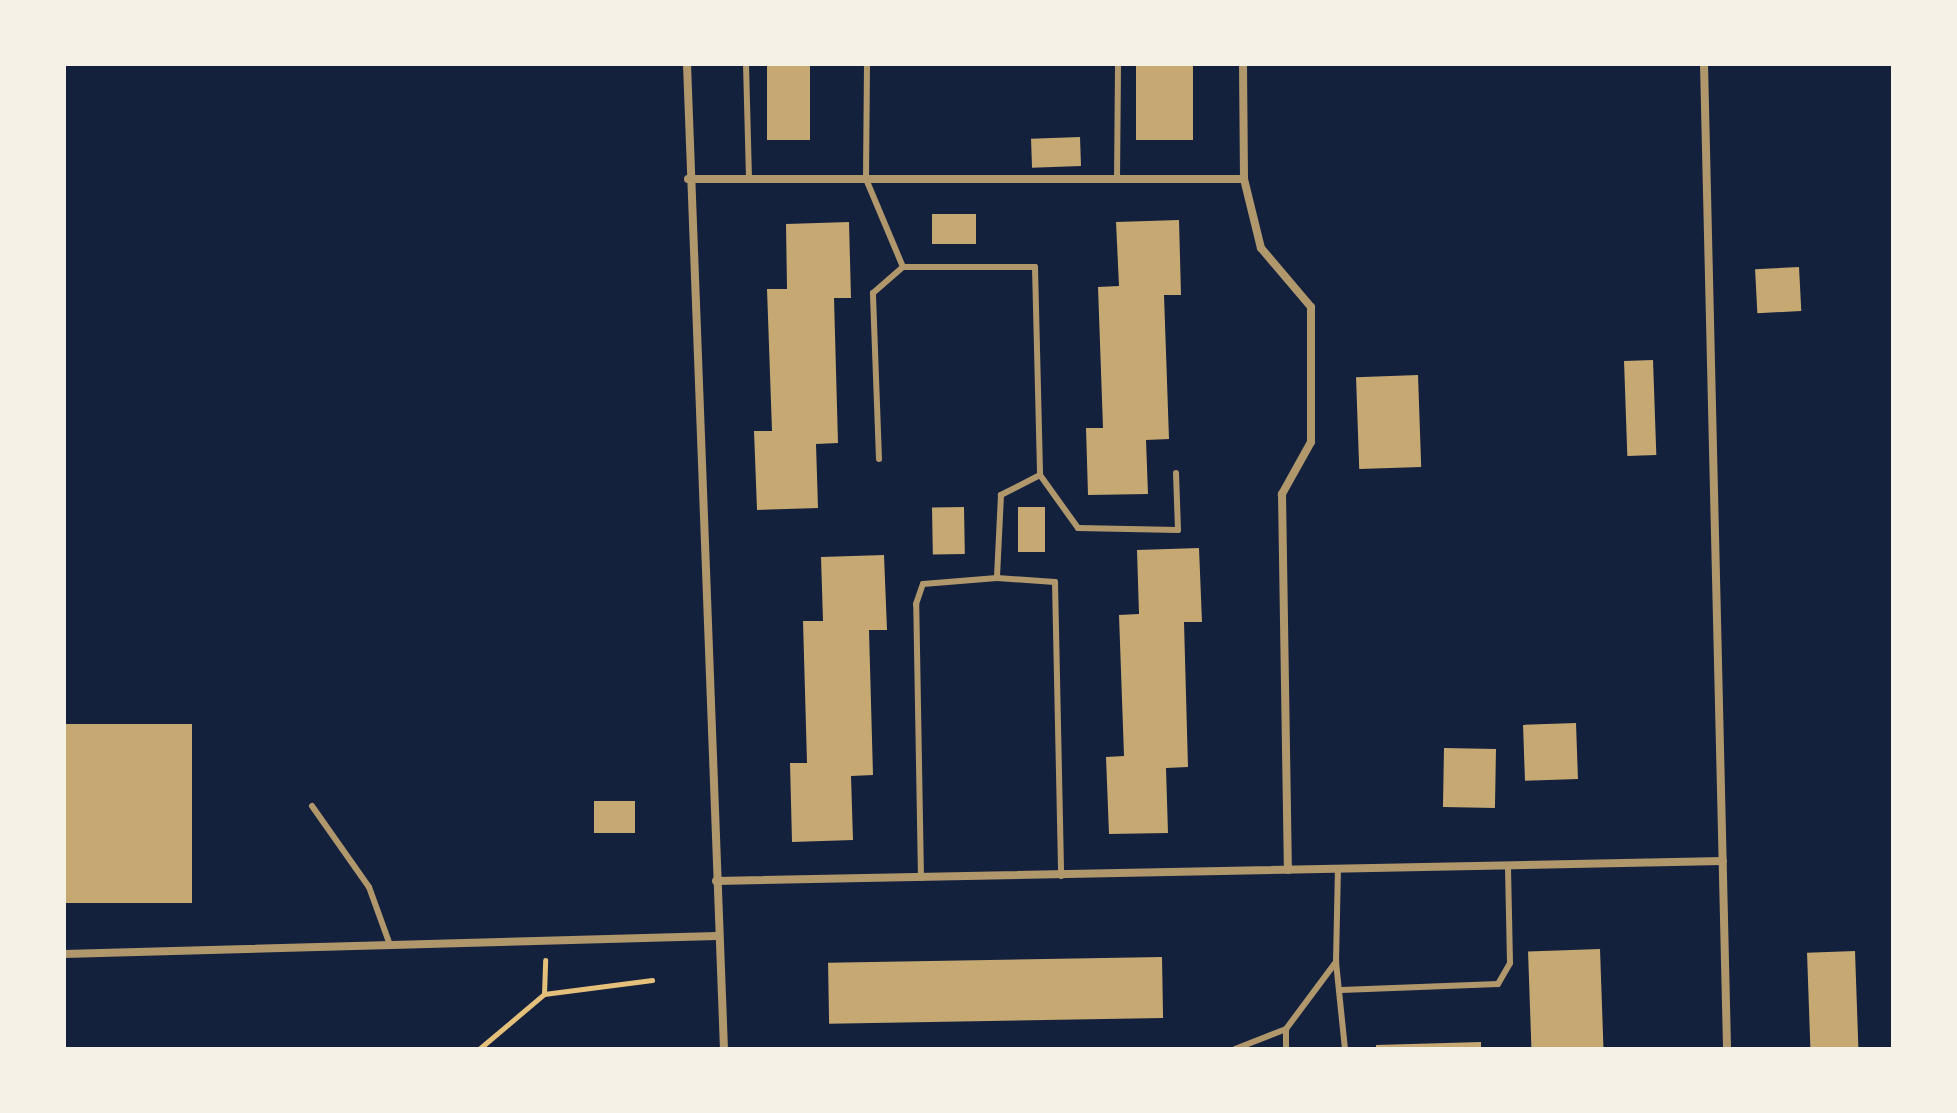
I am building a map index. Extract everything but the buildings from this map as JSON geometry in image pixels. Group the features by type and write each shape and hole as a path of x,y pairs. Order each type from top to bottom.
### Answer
{"street":[{"path":"687,64 688,179 724,1049"},
{"path":"1243,64 1244,179 1261,248 1311,307 1311,442 1282,494 1288,870"},
{"path":"1704,64 1727,1049"},
{"path":"688,179 1244,179"},
{"path":"716,881 1723,861"},
{"path":"64,954 717,936"}],"lane":[{"path":"746,64 749,178"},
{"path":"867,64 866,179 903,267"},
{"path":"1117,180 1118,64"},
{"path":"879,459 873,293 903,267 1035,267 1040,475 1078,528 1178,530 1176,473"},
{"path":"997,578 1001,495 1040,475"},
{"path":"921,878 916,604 923,584 997,578 1055,582 1061,876"},
{"path":"312,806 369,887 390,945"},
{"path":"1341,990 1498,984 1510,963 1508,867"},
{"path":"1338,870 1336,962 1345,1049"},
{"path":"1235,1049 1286,1029 1336,962"},
{"path":"1286,1029 1286,1049"}],"path":[{"path":"544,994 545,958"},
{"path":"479,1049 544,994 652,980"}]}
